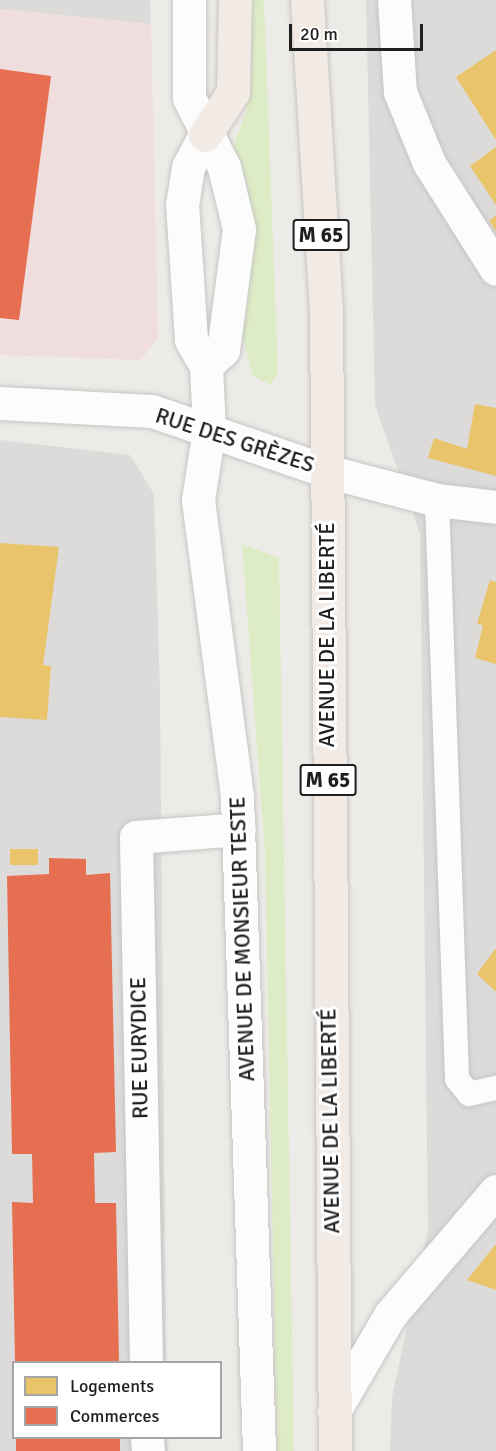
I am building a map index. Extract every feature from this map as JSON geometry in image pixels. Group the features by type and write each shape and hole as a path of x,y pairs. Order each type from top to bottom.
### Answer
{"main road":[{"path":"205,135 233,92 234,0"},
{"name":"AVENUE DE LA LIBERTÉ","path":"307,0 326,307 335,1451"}],"street":[{"path":"189,0 189,98 205,135 224,167 239,228 222,350 206,366 191,340 182,204 188,167 205,135"},
{"path":"394,0 400,92 429,163 496,269"},
{"name":"AVENUE DE MONSIEUR TESTE","path":"206,366 209,429 198,500 239,829 259,1451"},
{"name":"RUE DES GRÈZES","path":"0,403 152,411 326,471 437,500 496,507"},
{"name":"RUE EURYDICE","path":"146,1361 136,837 239,829"},
{"path":"334,1411 390,1315 496,1191"}],"lane":[{"path":"437,500 457,1079 469,1094 496,1088"}],"shaded area":[{"path":"0,0 150,0 151,24 0,9"},
{"path":"366,0 496,0 496,1451 390,1451 392,1397 428,1230 420,534 375,405"},
{"path":"0,9 151,24 158,337 141,360 0,355"},
{"path":"0,440 130,455 154,494 160,693 166,1361 12,1361 12,1439 167,1439 168,1451 0,1451"}],"green space":[{"path":"247,0 264,0 278,373 271,385 253,376 239,325 251,218 247,184 233,147 247,109"},
{"path":"242,544 279,558 294,1451 277,1451 265,854"}],"building: Logements":[{"path":"496,50 496,140 456,77"},
{"path":"496,147 496,205 470,166"},
{"path":"496,215 496,231 489,221"},
{"path":"475,404 496,408 496,476 428,458 434,438 467,449"},
{"path":"0,543 59,547 43,665 51,666 47,720 0,717"},
{"path":"490,580 496,582 496,664 475,658 483,625 477,624"},
{"path":"10,849 38,849 38,865 10,865"},
{"path":"496,948 496,992 477,974"},
{"path":"496,1244 496,1290 467,1280"}],"building: Commerces":[{"path":"0,69 51,76 19,320 0,318"},
{"path":"49,858 86,859 86,875 110,873 116,1152 94,1153 95,1203 116,1203 119,1361 15,1361 12,1202 33,1203 32,1154 12,1154 7,876 49,874"},
{"path":"16,1439 120,1439 120,1451 16,1451"}]}
